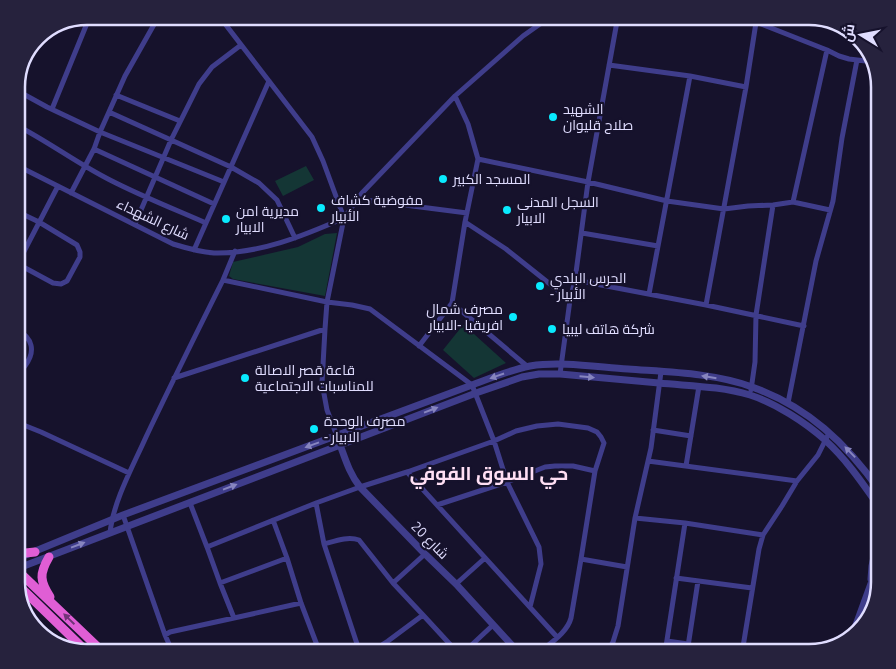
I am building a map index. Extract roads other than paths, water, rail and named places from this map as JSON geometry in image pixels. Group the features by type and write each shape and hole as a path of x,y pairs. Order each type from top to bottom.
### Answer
{"highway":[{"path":"25,553 35,552"},
{"path":"49,557 42,570 42,581 56,606"},
{"path":"25,577 95,644"},
{"path":"26,594 78,643"}],"street":[{"path":"52,109 86,25"},
{"path":"71,193 94,149 125,76 154,25"},
{"path":"226,25 312,137 344,218"},
{"path":"337,436 328,410 322,383 327,302 344,218 358,199 455,96 523,36 539,25"},
{"path":"560,374 570,300 582,234 588,182 616,25"},
{"path":"706,305 746,87 755,25"},
{"path":"770,25 836,54"},
{"path":"135,224 171,140 199,84 212,67 241,45"},
{"path":"793,202 827,50"},
{"path":"788,403 816,261 832,202 857,60 865,61"},
{"path":"609,65 690,76 746,87"},
{"path":"649,294 690,76"},
{"path":"194,250 269,81"},
{"path":"25,95 100,132 224,182"},
{"path":"116,95 180,121"},
{"path":"420,346 452,303 465,222 478,159 468,124 455,96"},
{"path":"109,112 231,167 259,183 277,200 295,238"},
{"path":"25,130 111,181 206,222"},
{"path":"94,149 214,204"},
{"path":"478,159 667,201 724,209 793,202 830,210"},
{"name":"شارع الشهداء","path":"25,170 172,244 194,250 214,253 253,250 310,233 344,218"},
{"path":"25,249 58,186"},
{"path":"358,199 467,212"},
{"path":"750,395 755,362 756,315 773,205"},
{"path":"25,215 77,245 80,252 80,258 67,281 61,284 53,284 25,268"},
{"path":"465,222 506,249 570,300"},
{"path":"582,234 658,246"},
{"path":"110,533 111,520 129,473 223,280 235,251"},
{"path":"223,280 370,309 472,385 494,441 507,482 539,547 540,564 530,607"},
{"path":"575,280 804,326"},
{"path":"452,303 528,367"},
{"path":"174,378 325,329"},
{"path":"25,334 28,337 32,353 31,358 25,366"},
{"path":"25,556 123,515 472,385 528,367 561,365 707,376 752,387 788,403 818,422 854,456 871,476"},
{"path":"612,644 618,626 635,518 654,430 661,372"},
{"path":"25,566 476,393 522,377 539,374 560,374 699,386 750,395 782,410 826,440 854,471 871,495"},
{"path":"686,466 699,386"},
{"path":"207,547 316,503 494,441 516,431 558,424 588,428 597,432 604,443 596,471 582,559 569,623 549,644"},
{"path":"25,426 129,473"},
{"path":"654,430 691,436"},
{"path":"743,644 763,535 797,481 818,455 829,433"},
{"name":"شارع 20","path":"337,436 349,470 360,487 456,584 511,644"},
{"path":"648,461 797,481"},
{"path":"437,505 507,482 545,467 573,466 596,471"},
{"path":"407,472 557,637"},
{"path":"190,503 234,618"},
{"path":"316,503 324,544 357,644"},
{"path":"123,515 161,627 169,644"},
{"path":"635,518 763,535"},
{"path":"273,520 317,644"},
{"path":"666,644 684,523"},
{"path":"324,544 344,539 353,538 359,540 450,644"},
{"path":"394,582 425,554"},
{"path":"220,583 287,558"},
{"path":"456,584 485,558"},
{"path":"582,559 627,567"},
{"path":"860,617 871,582 871,569"},
{"path":"676,578 752,588"},
{"path":"667,641 688,644 698,581"},
{"path":"165,634 301,603"},
{"path":"383,644 423,615"},
{"path":"473,644 493,625"}],"place":[{"name":"الشهيد صلاح قليوان","path":"553,117"},
{"name":"المسجد الكبير","path":"443,179"},
{"name":"مفوضية كشاف الأبيار","path":"321,208"},
{"name":"السجل المدني الابيار","path":"507,210"},
{"name":"مديرية امن الابيار","path":"226,219"},
{"name":"الحرس البلدي - الأبيار","path":"540,286"},
{"name":"مصرف شمال افريقيا -الابيار","path":"513,317"},
{"name":"شركة هاتف ليبيا","path":"552,329"},
{"name":"قاعة قصر الاصالة للمناسبات الاجتماعية","path":"245,378"},
{"name":"مصرف الوحدة - الابيار","path":"314,429"}],"district":[{"name":"حي السوق الفوفي","path":"489,473"}]}
